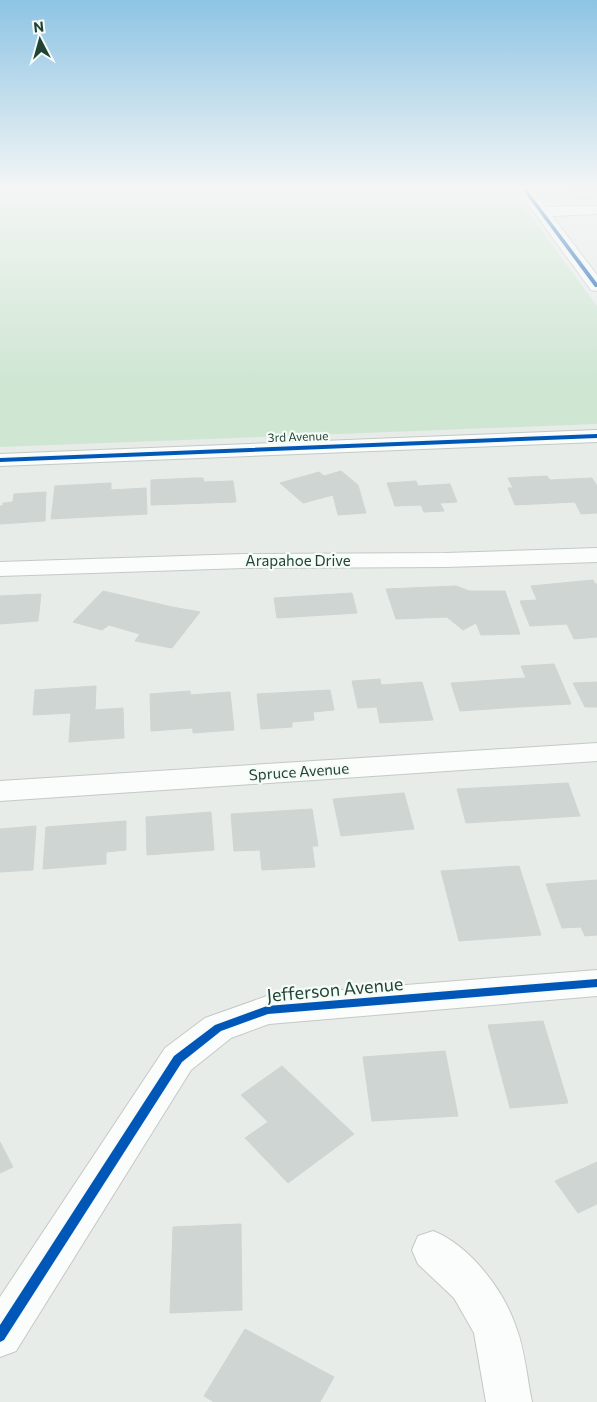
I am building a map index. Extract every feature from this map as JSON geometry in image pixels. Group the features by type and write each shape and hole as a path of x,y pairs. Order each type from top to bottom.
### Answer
{"street":[{"path":"571,251 597,286"},
{"name":"3rd Avenue","path":"0,460 597,436"},
{"name":"Arapahoe Drive","path":"0,569 244,561 446,560 597,555"},
{"name":"Spruce Avenue","path":"0,791 597,752"},
{"name":"Jefferson Avenue","path":"0,1336 178,1060 218,1028 267,1010 597,983"},
{"path":"434,1250 469,1284 495,1328 508,1402"}],"green space":[{"path":"0,251 557,251 597,306 597,424 0,447"}],"building":[{"path":"341,471 358,485 366,513 338,515 333,495 303,503 280,483 319,472 324,476"},
{"path":"547,476 550,480 592,478 597,486 597,513 581,514 575,502 515,505 508,488 513,488 508,478"},
{"path":"203,478 204,482 233,481 236,502 151,505 151,480"},
{"path":"416,481 418,486 450,484 457,502 440,503 444,511 424,512 421,505 395,506 387,483"},
{"path":"111,483 111,490 146,488 147,514 51,519 55,486"},
{"path":"46,492 45,521 0,524 0,506 3,506 3,503 13,502 14,494"},
{"path":"593,580 597,584 597,637 574,639 567,624 530,626 520,601 537,600 531,586"},
{"path":"456,586 469,591 505,591 520,634 481,635 476,623 463,630 447,617 396,619 386,589"},
{"path":"103,591 200,612 172,648 135,641 140,634 109,625 102,630 73,622"},
{"path":"352,593 357,613 277,618 274,598"},
{"path":"41,594 38,621 0,624 0,596"},
{"path":"554,664 571,704 519,707 509,679 526,678 521,666"},
{"path":"380,679 381,685 422,682 433,720 380,723 377,707 358,708 352,681"},
{"path":"509,679 519,707 460,711 451,683"},
{"path":"597,682 597,707 585,707 573,683"},
{"path":"96,686 95,710 123,708 124,738 69,742 71,713 33,715 35,690"},
{"path":"330,690 334,710 313,712 314,720 292,722 292,727 261,729 257,694"},
{"path":"190,691 192,728 151,731 150,694"},
{"path":"230,692 234,730 193,733 190,695"},
{"path":"568,783 580,816 466,823 457,789"},
{"path":"404,793 414,829 341,836 333,799"},
{"path":"312,809 318,846 312,846 315,867 262,870 260,850 234,851 231,814"},
{"path":"211,812 214,850 147,855 146,817"},
{"path":"126,821 126,850 106,852 106,864 43,869 46,827"},
{"path":"36,826 33,870 0,872 0,829"},
{"path":"519,866 541,935 459,941 441,871"},
{"path":"597,880 597,935 585,936 581,927 562,928 546,884"},
{"path":"543,1021 568,1103 510,1108 488,1025"},
{"path":"445,1051 458,1116 372,1121 363,1057"},
{"path":"282,1066 354,1134 288,1183 245,1138 268,1122 241,1095"},
{"path":"0,1142 13,1167 0,1173"},
{"path":"597,1162 597,1204 578,1213 555,1181"},
{"path":"241,1224 242,1310 170,1313 173,1227"},
{"path":"245,1329 334,1377 320,1402 214,1402 204,1396"}],"cycle path":[{"path":"571,251 597,286"},
{"path":"0,460 597,436"},
{"path":"0,1336 178,1059 218,1028 267,1010 597,983"}]}
